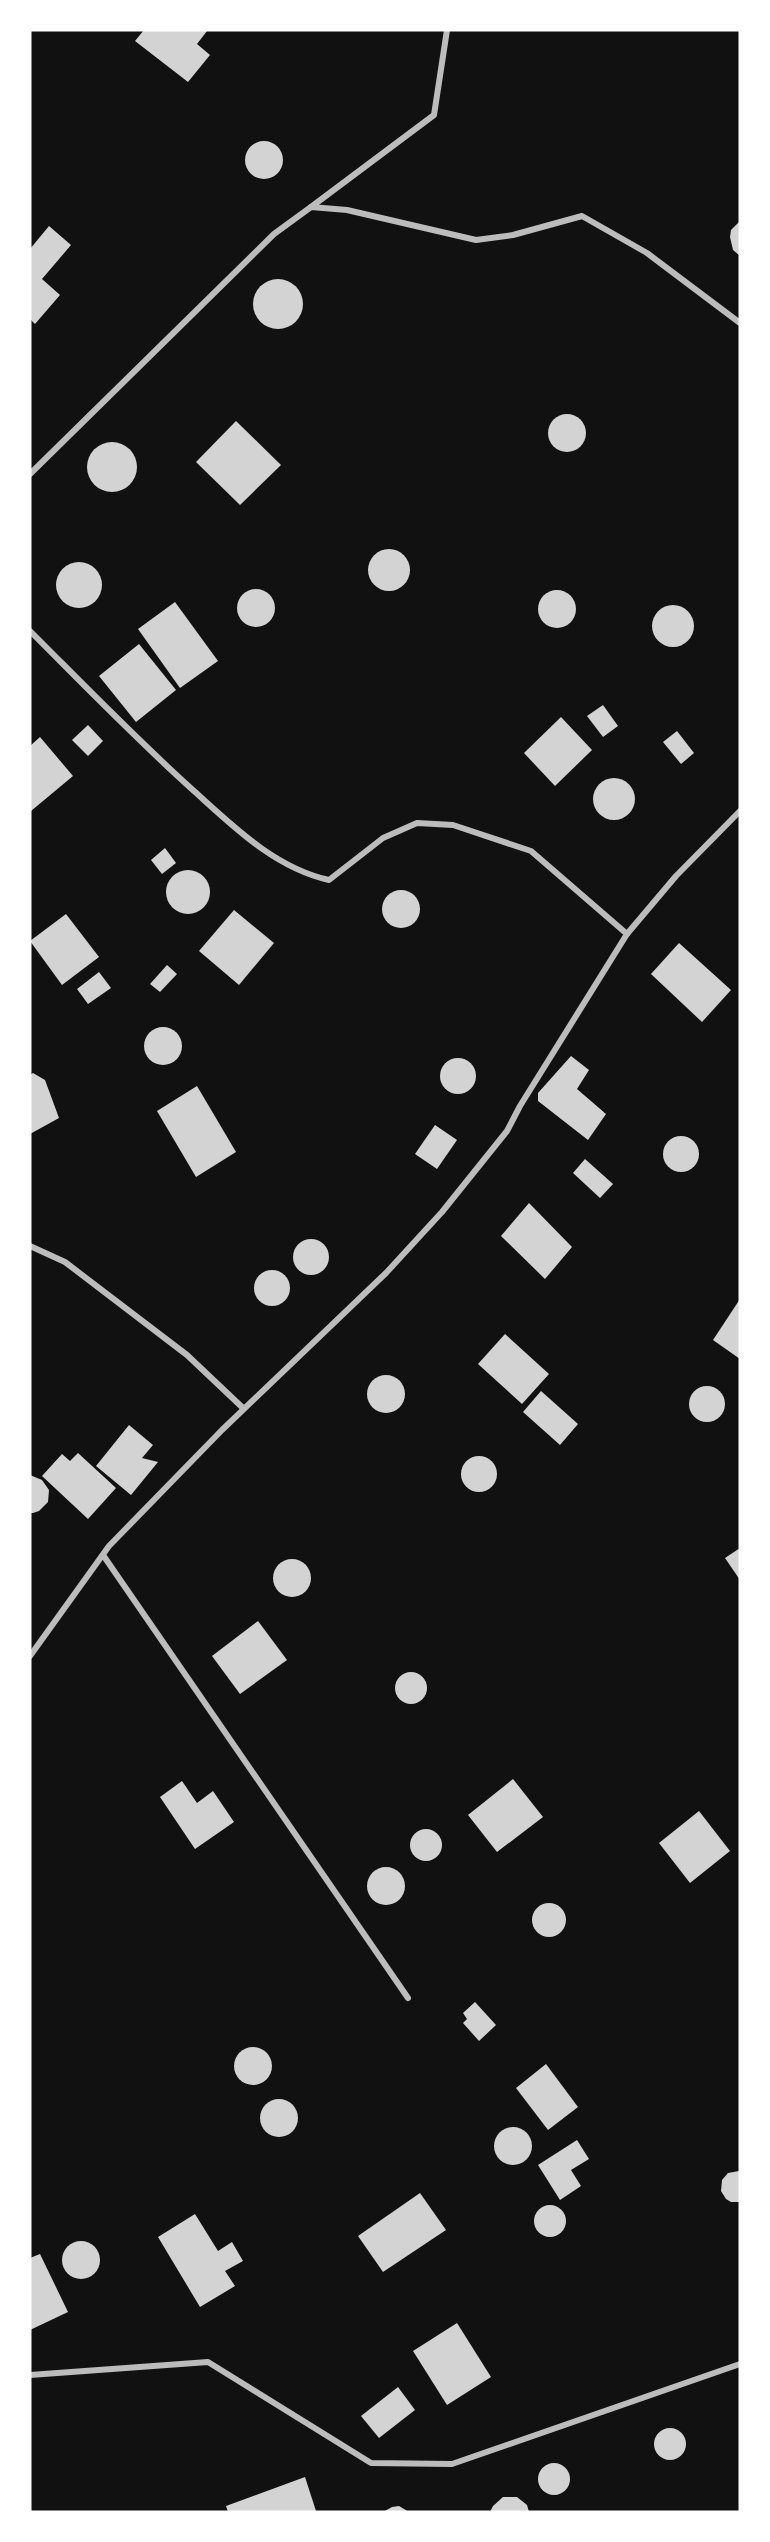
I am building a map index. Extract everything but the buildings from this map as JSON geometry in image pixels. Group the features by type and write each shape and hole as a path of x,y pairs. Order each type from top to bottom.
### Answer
{"street":[{"path":"30,474 274,234 434,115 447,30"},
{"path":"311,207 347,210 476,240 513,235 582,216 647,253 740,323"},
{"path":"30,631 159,759 251,842 309,876 329,880 382,838 417,823 453,825 531,851 627,934"},
{"path":"30,1656 103,1555 243,1408 386,1273 442,1212 507,1131 520,1106 603,977 627,934 676,876 740,811"},
{"path":"30,1246 65,1262 187,1355 243,1408"},
{"path":"103,1555 408,1998"},
{"path":"30,2375 208,2362 370,2463 452,2464 740,2364"}]}
